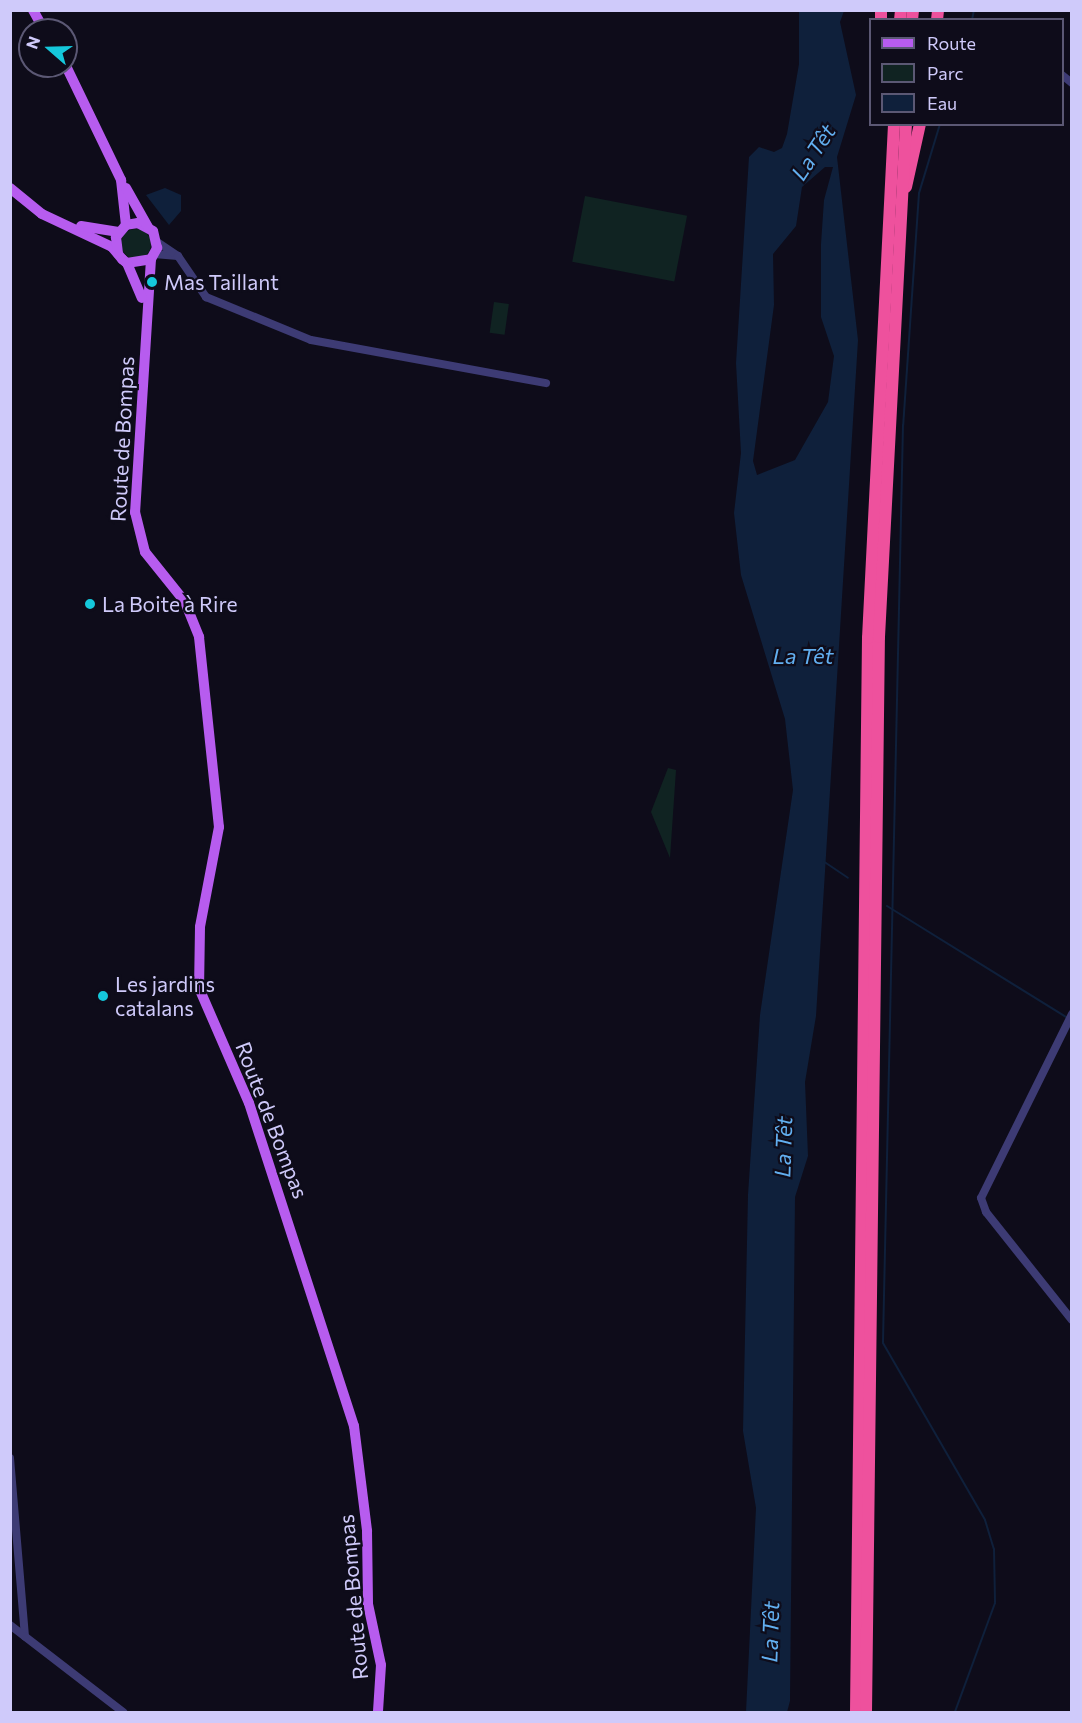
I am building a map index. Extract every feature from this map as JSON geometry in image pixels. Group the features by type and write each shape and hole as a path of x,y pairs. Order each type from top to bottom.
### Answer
{"highway":[{"path":"889,126 892,165"},
{"path":"854,1713 868,638 894,126"},
{"path":"866,1713 879,637 906,126"},
{"path":"902,196 920,126"}],"main road":[{"path":"72,78 121,180 157,242 145,278 148,340"},
{"path":"10,179 69,221 123,229 148,227"},
{"path":"118,254 123,229 121,180"},
{"path":"10,188 42,214 118,254 127,263 141,291 148,340"},
{"path":"127,263 152,257"},
{"name":"Route de Bompas","path":"148,340 137,534 194,619 219,827 200,927 199,988 249,1103 354,1426 367,1531 368,1604 381,1665 378,1713"}],"street":[{"path":"157,242 178,256 206,297 311,340 546,383"},
{"path":"152,257 178,256"},
{"path":"1071,1014 981,1198 986,1212 1071,1320"},
{"path":"10,1458 25,1636"},
{"path":"10,1625 123,1713"}],"green space":[{"path":"585,196 687,216 674,282 572,262"},
{"path":"136,229 147,233 151,244 147,255 136,259 125,255 121,244 125,233"},
{"path":"494,302 509,304 505,335 490,333"},
{"path":"668,768 676,770 670,858 651,812"}],"water":[{"name":"La Têt","path":"799,11 844,11 840,22 856,95 837,157 858,340 816,1016 805,1082 808,1156 795,1197 790,1701 787,1712 746,1712 756,1508 743,1431 748,1195 760,1015 793,790 785,719 741,575 734,513 741,453 736,363 749,157 759,147 774,152 782,148 787,134 799,64","holes":["825,167 833,167 824,200 821,244 821,317 834,356 828,402 795,460 757,475 753,461 774,305 773,254 796,226 802,187"]},
{"path":"165,188 181,195 181,211 169,225 146,195"}],"waterway":[{"path":"972,18 974,10"},
{"path":"939,126 919,193 903,425 883,1343 985,1520 994,1549 995,1603 955,1712"},
{"path":"823,861 848,878"},
{"path":"887,906 1066,1017"}],"place":[{"name":"Mas Taillant","path":"152,282"},
{"name":"La Boite à Rire","path":"90,604"},
{"name":"Les jardins catalans","path":"103,996"}]}
